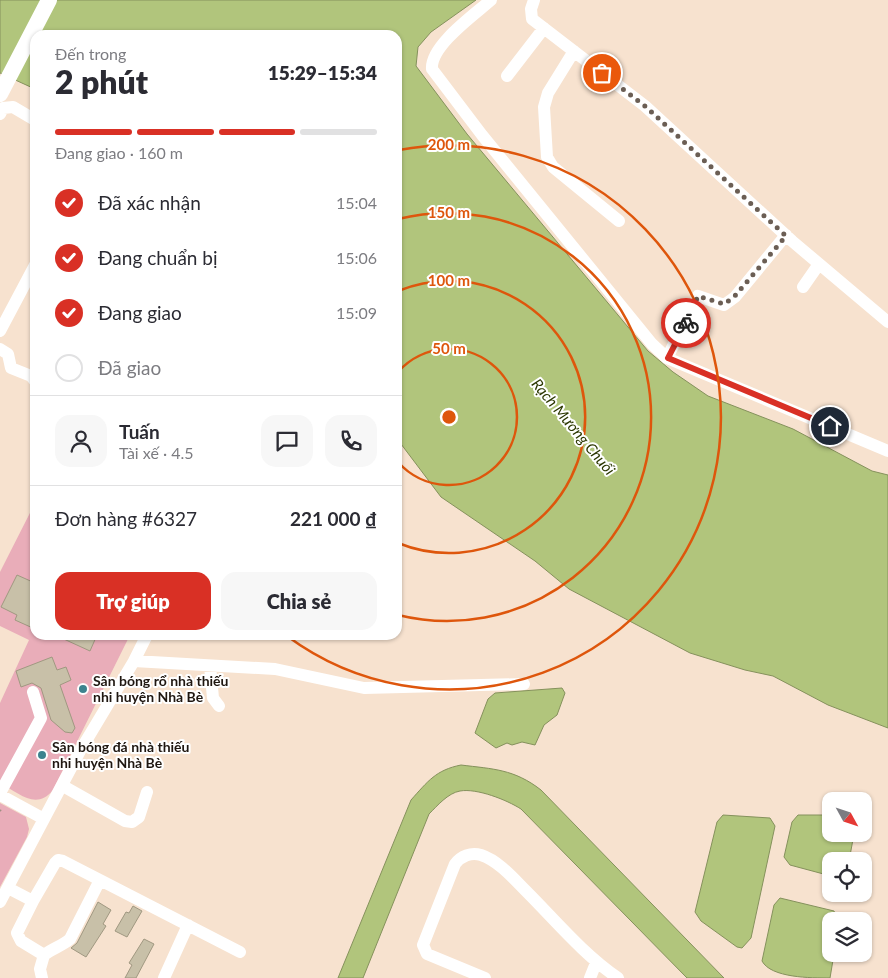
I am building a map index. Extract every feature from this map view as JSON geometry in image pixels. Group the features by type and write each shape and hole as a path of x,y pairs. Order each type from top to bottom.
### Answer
{"main road":[{"path":"33,30 49,0"},
{"path":"0,94 30,36"}],"street":[{"path":"491,0 439,48 431,60 432,69 482,135 652,344 668,358 888,451"},
{"path":"534,0 531,9 532,19 645,106 786,236 888,322"},
{"path":"508,76 544,28"},
{"path":"574,51 548,93 544,107 547,157 553,167 619,221"},
{"path":"0,114 3,108 13,107 30,117"},
{"path":"668,358 698,296 724,304 734,297 786,236"},
{"path":"803,287 819,264"},
{"path":"0,330 30,274"},
{"path":"0,349 8,354 11,368 30,376"},
{"path":"0,902 80,751 134,662 145,640"},
{"path":"134,662 275,669 364,688 524,684"},
{"path":"210,666 213,698 219,706"},
{"path":"33,692 41,718 0,794 44,819"},
{"path":"63,786 125,821 132,822 139,818 147,792"},
{"path":"485,978 427,954 423,945 454,864 460,857 481,855 508,874 596,963 618,978"},
{"path":"44,955 21,941 17,933 33,901 58,860 240,952"},
{"path":"42,978 40,969 44,955 70,939 100,880"},
{"path":"8,888 33,901"},
{"path":"164,978 188,925"},
{"path":"590,978 596,963"}],"shaded area":[{"path":"30,513 30,640 128,640 53,790 47,796 34,800 0,783 0,703 29,640 0,626 0,572"},
{"path":"0,803 26,817 29,829 27,837 0,887"}],"water":[{"name":"Rạch Mương Chuối","path":"0,0 476,0 431,32 418,47 416,66 467,134 648,351 673,372 708,396 793,429 872,471 888,475 888,728 828,705 773,676 745,670 690,653 569,589 535,561 441,497 402,445 402,30 30,30 30,87 0,73"},
{"path":"562,688 565,693 557,715 544,725 535,745 522,742 512,745 507,743 496,748 475,733 488,699 495,693"},
{"path":"461,765 503,771 522,778 541,790 724,978 687,978 521,809 492,796 475,791 460,791 451,794 429,814 363,978 338,978 411,800 439,773"},
{"path":"723,815 770,818 775,826 751,938 742,948 737,947 701,921 695,912 717,822"},
{"path":"798,815 822,815 822,842 853,842 851,852 822,852 822,874 790,865 784,857 792,822"},
{"path":"780,898 834,911 822,912 822,962 833,962 830,978 782,974 767,967 762,961 774,905"}],"building":[{"path":"17,575 30,581 30,627 15,620 17,615 1,607"},
{"path":"66,640 95,640 90,651"},
{"path":"52,657 57,670 66,667 71,680 60,685 75,728 72,733 65,732 51,720 41,688 32,683 21,687 16,671"},
{"path":"98,902 111,910 103,924 106,926 86,957 71,948 77,943"},
{"path":"133,906 142,911 127,937 115,931 126,912 129,913"},
{"path":"144,939 154,944 136,978 125,978 132,965 129,963"}],"way so far":[{"path":"602,73 645,106 752,202 786,236 734,297 724,304 698,296 686,323"}],"place":[{"name":"Sân bóng rổ nhà thiếu nhi huyện Nhà Bè","path":"83,689"},
{"name":"Sân bóng đá nhà thiếu nhi huyện Nhà Bè","path":"42,755"}],"route":[{"path":"686,323 668,358 733,387 830,426"}]}
